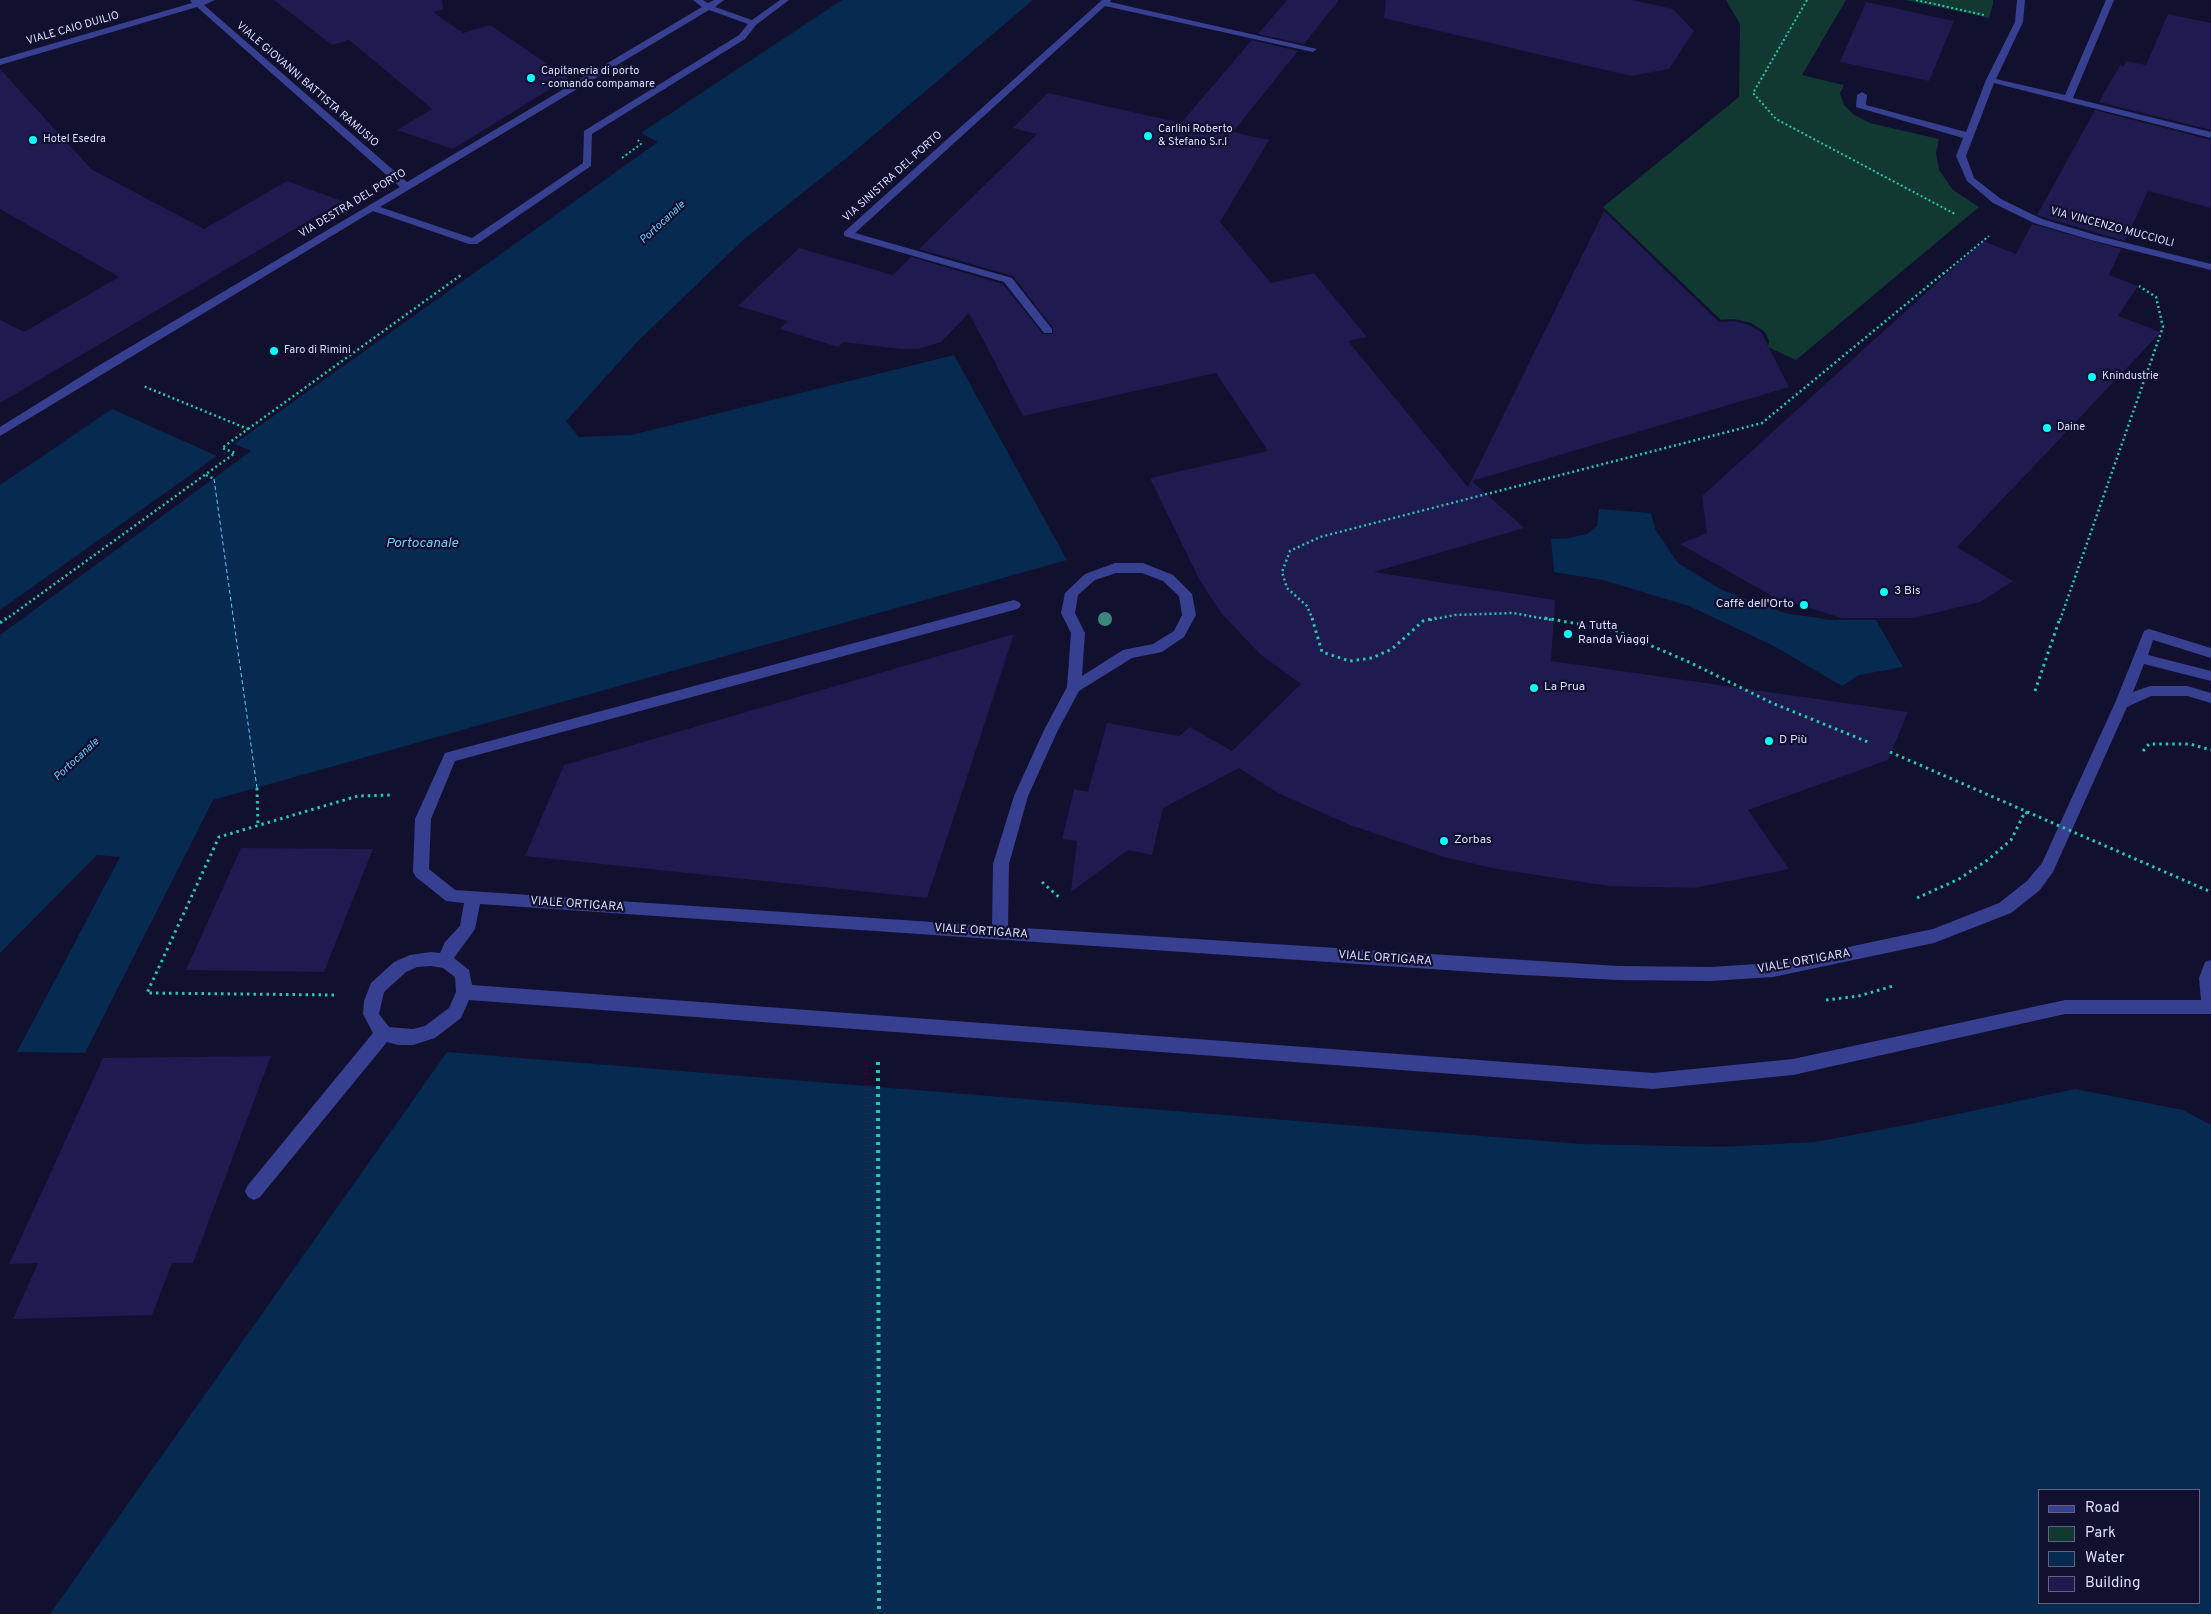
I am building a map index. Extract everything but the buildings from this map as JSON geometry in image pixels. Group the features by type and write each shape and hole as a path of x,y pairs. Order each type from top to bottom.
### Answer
{"street":[{"name":"VIALE CAIO DUILIO","path":"0,62 196,2 211,0"},
{"path":"697,0 708,7 753,23"},
{"name":"VIA DESTRA DEL PORTO","path":"0,432 102,368 720,0"},
{"path":"372,207 473,242 588,164 587,133 742,37 753,23 785,0"},
{"name":"VIA VINCENZO MUCCIOLI","path":"2021,0 2019,22 1991,80 1961,156 1970,180 1997,201 2038,221 2211,267"},
{"path":"2068,99 2110,0"},
{"name":"VIALE GIOVANNI BATTISTA RAMUSIO","path":"196,2 406,187"},
{"name":"VIA SINISTRA DEL PORTO","path":"1048,331 1008,280 848,234 1105,2 1313,50"},
{"path":"1991,80 2211,135"},
{"path":"1862,95 1861,107 1968,136"},
{"path":"1000,933 1002,864 1021,796 1050,730 1074,687 1078,633 1068,613 1072,594 1090,577 1114,568 1143,568 1168,578 1185,594 1189,615 1179,634 1157,648 1128,654 1074,687"},
{"name":"VIALE ORTIGARA","path":"1014,605 450,757 432,794 423,819 421,872 452,896 473,898 1580,971 1711,974 1773,970 1934,936 2005,908 2033,886 2048,867 2122,703 2148,634 2211,654"},
{"path":"2139,658 2158,661 2211,676"},
{"path":"2122,703 2150,691 2187,691 2211,698"},
{"path":"445,961 451,947 467,929 473,898"},
{"path":"431,959 445,961 456,966 463,975 464,992 454,1013 443,1024 429,1032 413,1037 398,1038 384,1033 376,1025 371,1014 372,1001 377,988 400,967 416,960 431,959"},
{"path":"464,992 1654,1081 1793,1067 2065,1007 2211,1006 2206,992 2207,978 2211,968"},
{"path":"254,1192 384,1033"}],"path":[{"path":"1807,0 1753,93 1776,119 1961,217"},
{"path":"1916,0 2019,22"},
{"path":"1868,742 1772,703 1689,662 1617,632 1523,615 1455,615 1424,621 1392,649 1372,658 1350,661 1322,652 1316,628 1307,606 1287,588 1282,572 1290,552 1320,537 1762,423 1995,231"},
{"path":"2035,691 2163,327 2156,297 2134,283"},
{"path":"0,624 235,453 222,448 248,429 102,368"},
{"path":"206,475 214,479"},
{"path":"2149,744 2190,744 2211,750"},
{"path":"1890,752 2211,892"},
{"path":"257,788 258,826"},
{"path":"218,837 358,796 432,794"},
{"path":"1910,902 1959,879 1989,859 2011,840 2025,812 2096,842"},
{"path":"1040,874 1042,884 1062,899"},
{"path":"877,1022 879,1614"}],"green space":[{"path":"1726,0 1846,0 1802,75 1844,85 1840,93 1844,105 1854,115 1870,123 1939,139 1936,153 1939,170 1953,190 1979,207 1796,360 1768,347 1769,341 1765,332 1751,323 1734,319 1721,320 1603,207 1739,97 1740,24"},
{"path":"1905,0 1993,0 1993,4 1989,18"}],"water":[{"name":"Portocanale","path":"842,0 1033,0 849,156 742,241 639,340 566,421 579,437 631,435 954,355 1067,560 213,800 85,1053 17,1052 120,857 97,855 0,953 0,635 251,451 234,444 658,142 641,133"},
{"path":"112,409 217,456 0,610 0,485"},
{"path":"1599,509 1651,513 1655,529 1678,563 1722,590 1785,613 1831,620 1876,620 1903,667 1859,675 1842,686 1774,646 1689,606 1603,580 1554,572 1551,539 1587,534 1597,526"},
{"path":"447,1052 1581,1144 1722,1147 1815,1142 1906,1125 2075,1089 2183,1110 2211,1125 2211,1614 50,1614"}],"ferry route":[{"path":"214,479 257,788"}],"place":[{"name":"Capitaneria di porto - comando compamare","path":"531,78"},
{"name":"Carlini Roberto & Stefano S.r.l","path":"1148,136"},
{"name":"Hotel Esedra","path":"33,140"},
{"name":"Faro di Rimini","path":"274,351"},
{"name":"Knindustrie","path":"2092,377"},
{"name":"Daine","path":"2047,428"},
{"name":"3 Bis","path":"1884,592"},
{"name":"Caffè dell'Orto","path":"1804,605"},
{"name":"A Tutta Randa Viaggi","path":"1568,634"},
{"name":"La Prua","path":"1534,688"},
{"name":"D Più","path":"1769,741"},
{"name":"Zorbas","path":"1444,841"}]}
